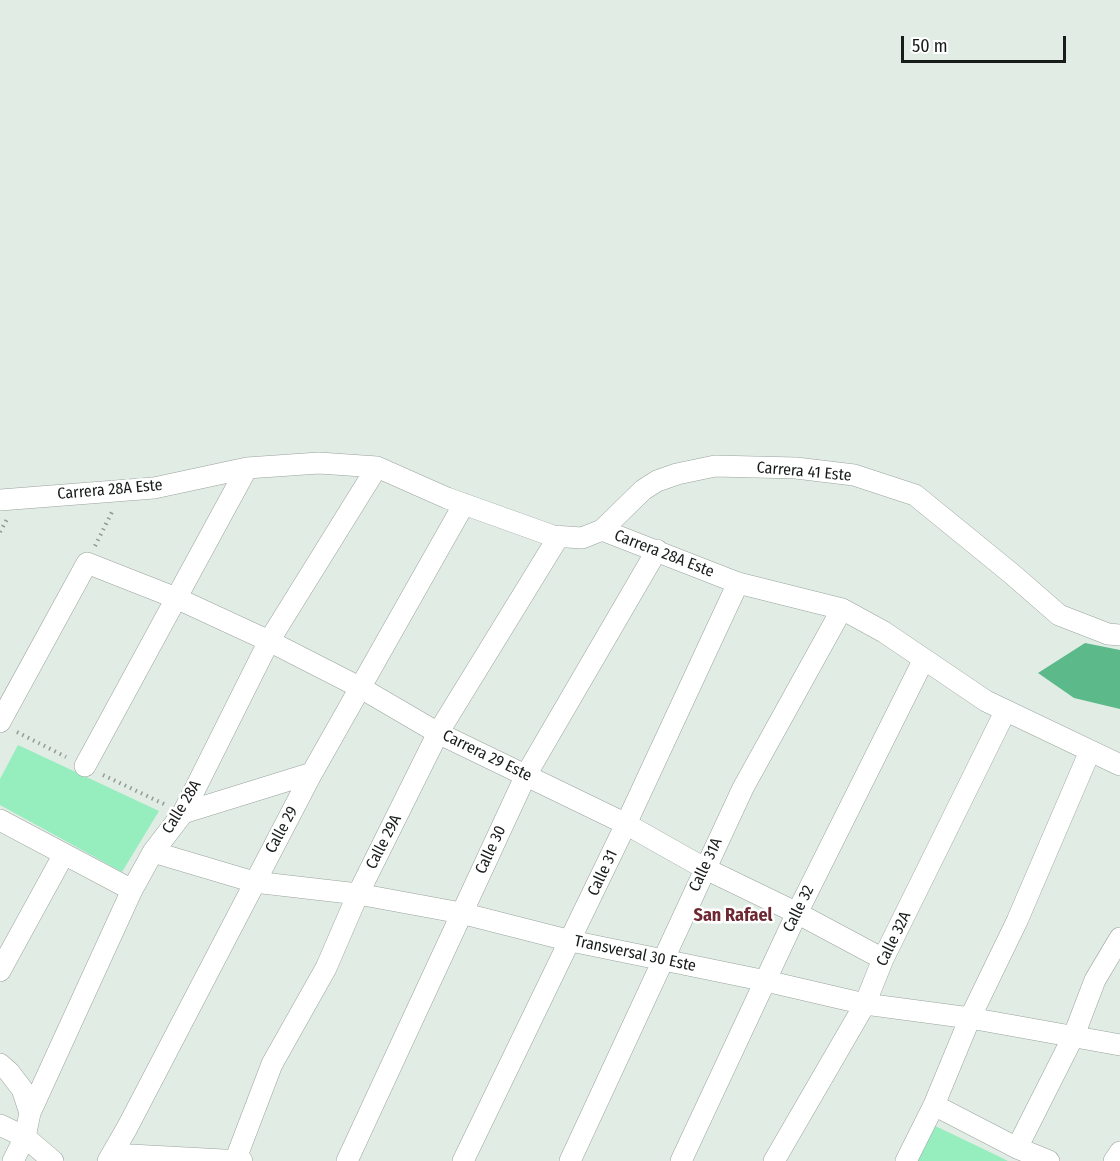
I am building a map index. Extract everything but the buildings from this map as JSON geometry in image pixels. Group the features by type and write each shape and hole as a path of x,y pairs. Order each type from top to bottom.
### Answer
{"street":[{"name":"Carrera 28A Este","path":"0,500 154,489 247,468 319,463 377,466 464,504 553,536 582,538 602,530 738,583 842,609 884,632 1005,712 1120,765"},
{"name":"Calle 28A","path":"13,1161 25,1137 30,1113 132,890 153,852 183,813 269,641 377,466"},
{"name":"Carrera 41 Este","path":"602,530 657,480 677,474 715,466 796,468 854,475 915,495 1059,615 1108,634 1120,635"},
{"path":"84,766 247,468"},
{"name":"Calle 29","path":"110,1157 312,773 464,504"},
{"name":"Calle 29A","path":"238,1161 272,1064 326,968 358,894 438,733 559,536"},
{"name":"Calle 30","path":"347,1161 460,913 526,776 657,550"},
{"path":"0,722 87,563"},
{"name":"Carrera 29 Este","path":"87,563 176,598 269,641 361,688 438,733 627,824 704,868 797,913 883,959"},
{"name":"Calle 31","path":"463,1161 627,824 738,583"},
{"name":"Calle 31A","path":"570,1161 743,788 842,609"},
{"name":"Calle 32","path":"681,1161 797,913 924,659"},
{"name":"Calle 32A","path":"774,1161 865,1004 883,959 1005,712"},
{"path":"906,1161 934,1105 970,1018 1017,921 1090,751"},
{"path":"183,813 312,773"},
{"path":"0,820 132,890"},
{"name":"Transversal 30 Este","path":"153,852 255,882 358,894 460,913 571,941 865,1004 970,1018 1120,1045"},
{"path":"0,971 64,854"},
{"path":"1017,1148 1074,1035 1095,980 1120,938"},
{"path":"0,1064 9,1071 22,1089 30,1113"},
{"path":"934,1105 1017,1148 1049,1161"},
{"path":"0,1125 25,1137 52,1161"},
{"path":"1114,1161 1120,1152"},
{"path":"110,1157 238,1161"}],"path":[{"path":"87,563 123,490"}],"green space":[{"path":"1085,643 1120,650 1120,709 1074,698 1038,673"},
{"path":"18,745 159,811 122,872 0,805 0,779"},
{"path":"929,1123 996,1155 1008,1161 911,1161"}],"district":[{"name":"San Rafael","path":"733,916"}]}
